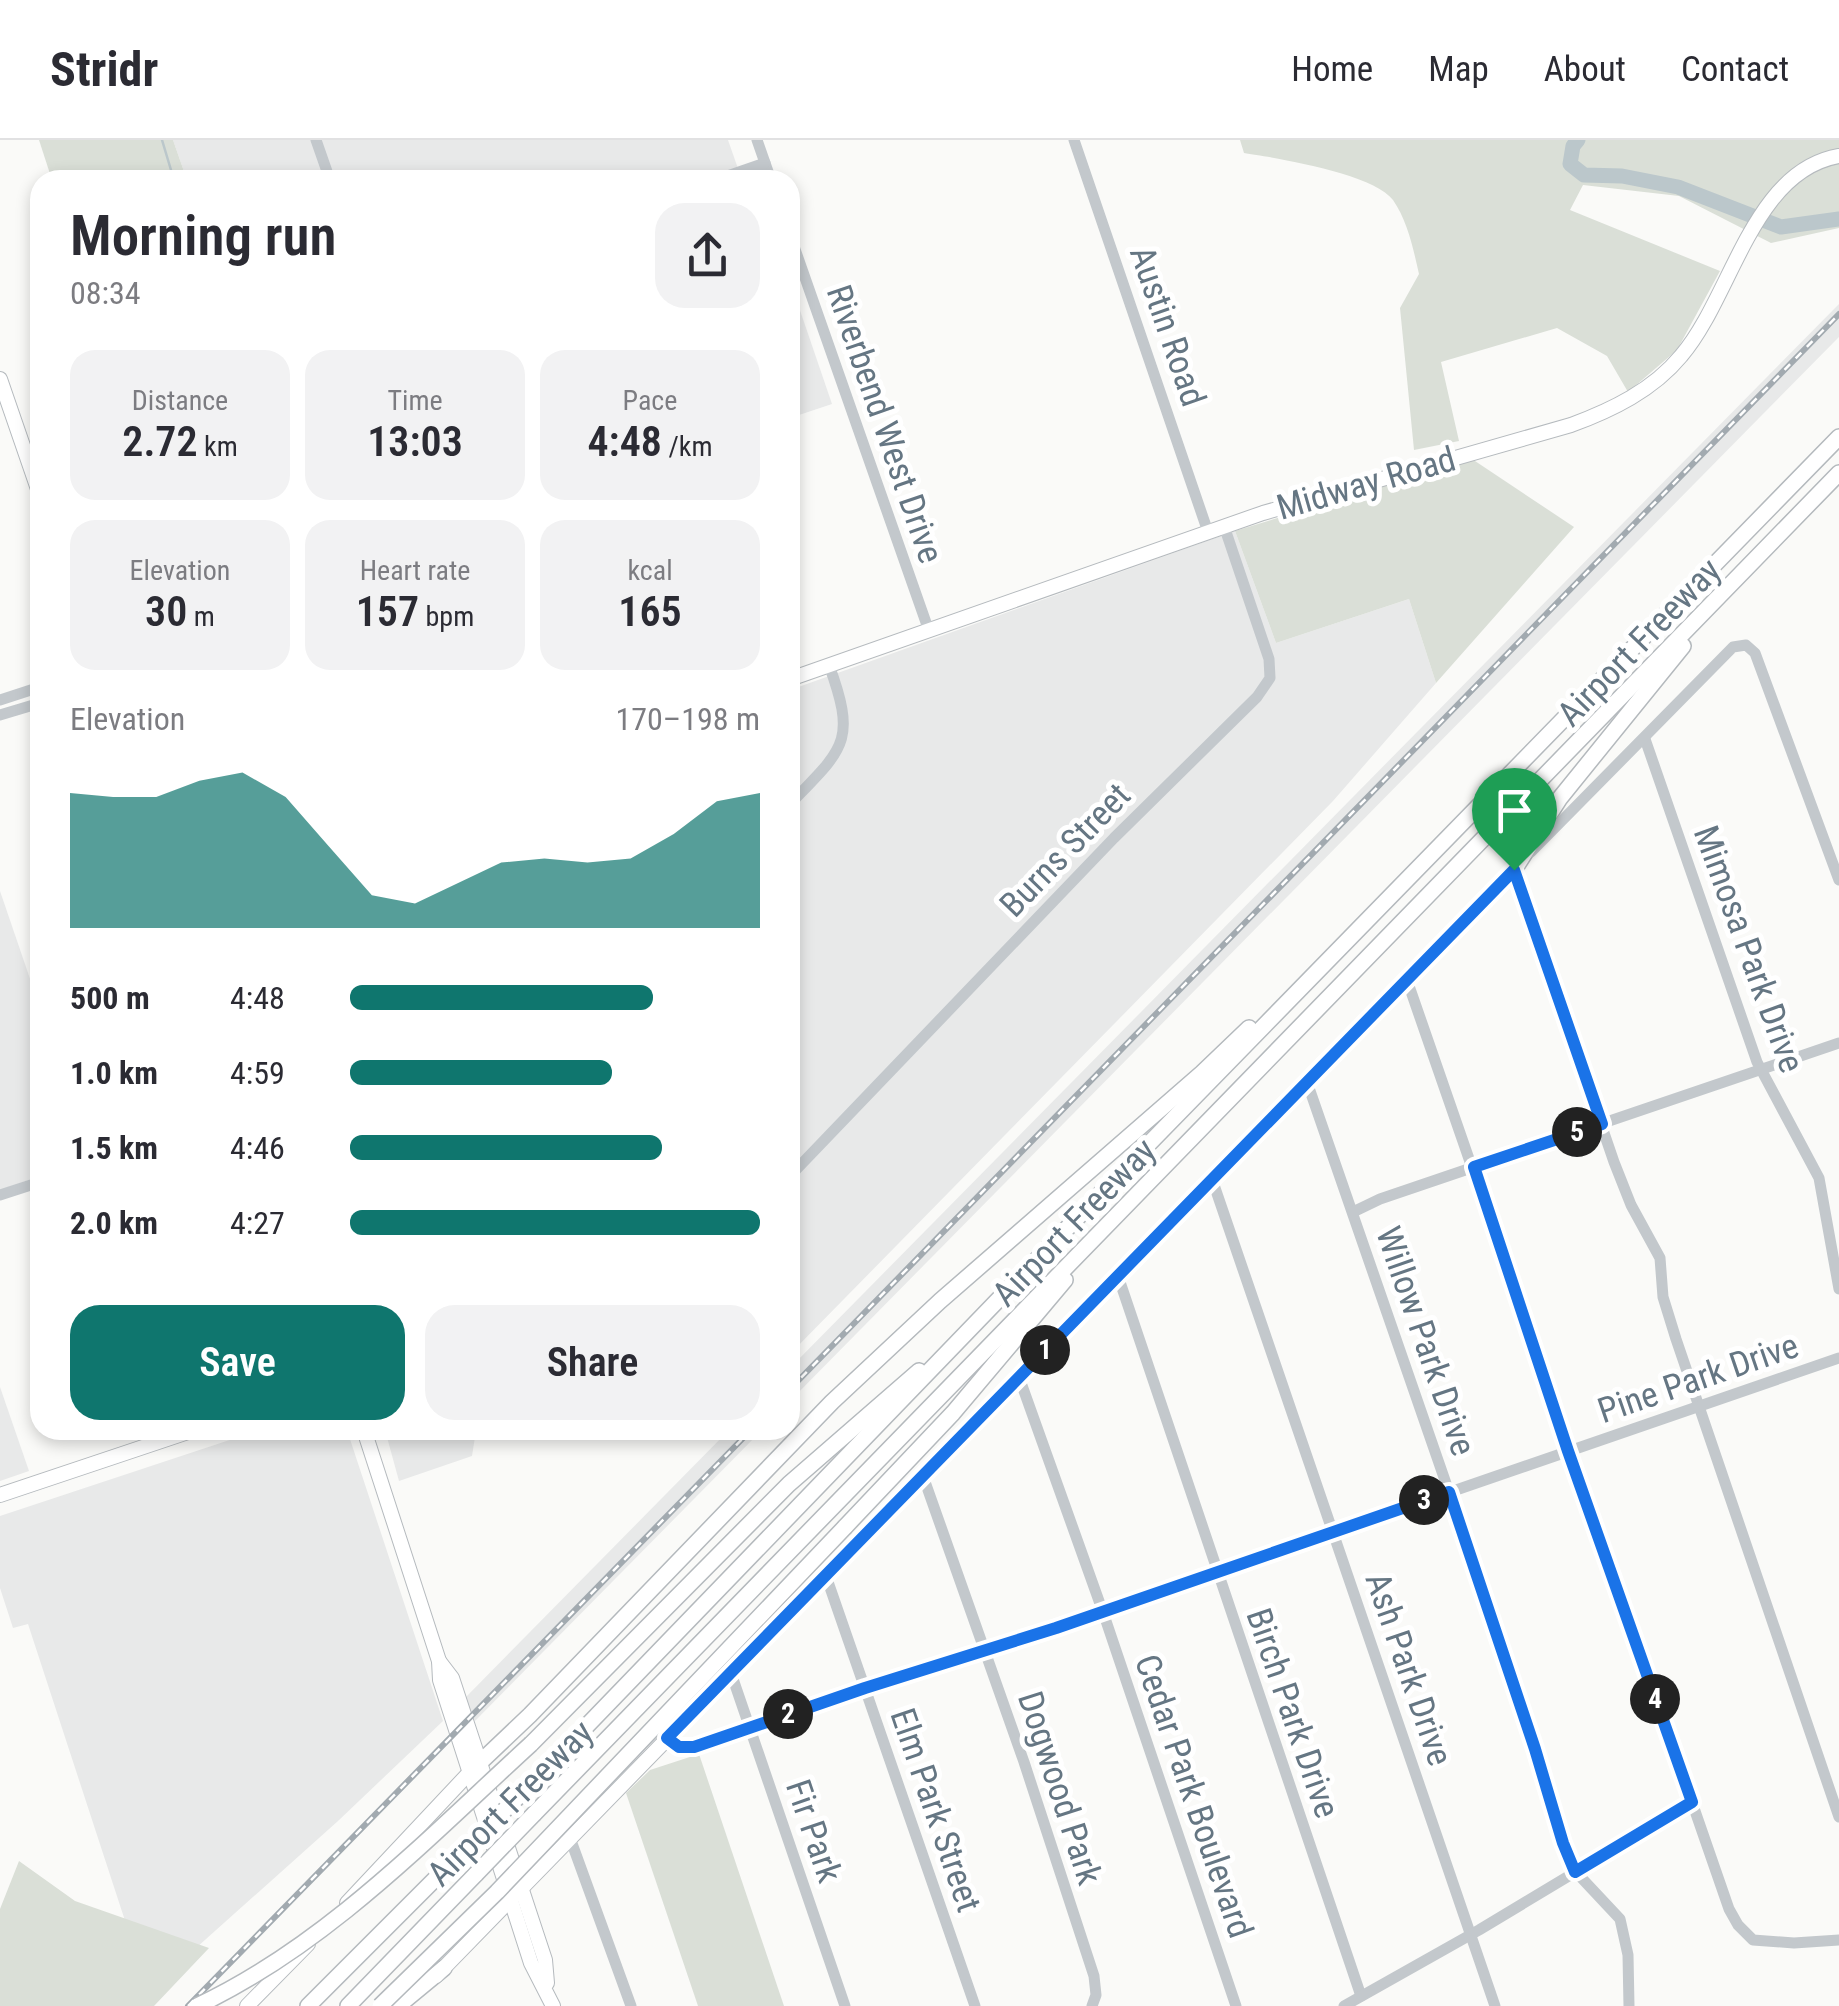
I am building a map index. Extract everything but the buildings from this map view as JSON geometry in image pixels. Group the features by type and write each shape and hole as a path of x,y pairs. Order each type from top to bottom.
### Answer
{"highway":[{"name":"Airport Freeway","path":"308,2006 522,1793 1313,974 1839,437"},
{"name":"Airport Freeway","path":"348,2006 1839,473"},
{"path":"1514,870 1560,798 1745,568"},
{"path":"800,1435 940,1301 1202,1073 1284,993 1313,974"},
{"path":"380,2006 510,1878 845,1528 1008,1349 1060,1288 1089,1244"},
{"path":"197,2006 248,1980 316,1934 530,1744 788,1484 994,1306"},
{"path":"475,1767 557,1688 795,1440"},
{"path":"398,2006 444,1968"}],"main road":[{"name":"Midway Road","path":"800,675 1224,526 1571,425 1620,404 1663,375 1685,352 1768,203 1806,168 1839,156"},
{"path":"0,379 30,466"},
{"name":"Airport Freeway","path":"407,2006 1514,870"},
{"path":"0,1495 164,1440"},
{"path":"367,1440 439,1661 452,1678 475,1767 516,1894 544,1960 553,2006"},
{"name":"Airport Freeway","path":"248,2006 475,1767"}],"street":[{"path":"316,140 326,170"},
{"path":"757,140 768,170"},
{"name":"Austin Road","path":"1074,140 1208,532"},
{"path":"743,170 765,162"},
{"name":"Riverbend West Drive","path":"800,263 928,630"},
{"name":"Burns Street","path":"800,1166 1114,838 1257,697 1270,678 1270,660 1224,526"},
{"path":"1839,880 1755,653 1746,645 1733,647 1514,870 1632,1206 1660,1258 1663,1297 1839,1817"},
{"path":"800,794 830,763 842,740 845,716 829,665"},
{"path":"1,709 30,693"},
{"path":"1,709 30,704"},
{"name":"Mimosa Park Drive","path":"1645,739 1761,1070 1819,1178 1839,1289"},
{"path":"1407,980 1729,1909 1748,1936 1769,1943 1839,1940"},
{"path":"1353,1212 1839,1044"},
{"name":"Willow Park Drive","path":"1307,1082 1449,1492 1563,1843 1575,1872 1620,1919 1628,1955 1630,2006"},
{"name":"Ash Park Drive","path":"1212,1179 1495,2006"},
{"path":"0,1196 30,1186"},
{"name":"Birch Park Drive","path":"1118,1276 1362,1996"},
{"name":"Pine Park Drive","path":"667,1738 688,1748 750,1728 1839,1358"},
{"name":"Cedar Park Boulevard","path":"1019,1377 1103,1610 1236,2006"},
{"name":"Dogwood Park","path":"922,1476 1094,1976 1096,1995 1092,2006"},
{"name":"Elm Park Street","path":"826,1576 975,2006"},
{"name":"Fir Park","path":"730,1674 845,2006"},
{"path":"1344,2006 1692,1802"},
{"path":"570,1838 631,2006"}],"shaded area":[{"path":"39,140 173,140 184,170 49,170"},
{"path":"173,140 728,140 738,170 184,170"},
{"path":"1240,140 1839,140 1839,228 1771,243 1679,196 1583,185 1570,210 1720,271 1677,350 1628,392 1607,356 1557,328 1441,362 1459,441 1414,450 1400,308 1419,274 1398,208 1382,191 1366,182 1244,153"},
{"path":"1839,304 1839,337 800,1391 800,1358"},
{"path":"800,310 832,404 800,415"},
{"path":"1472,459 1574,527 1436,683 1409,599 1276,643 1235,531"},
{"path":"1235,531 1276,643 1409,599 1436,683 1333,801 800,1344 800,686"},
{"path":"0,891 30,979 30,1180 0,1190"},
{"path":"0,1387 29,1471 0,1481"},
{"path":"230,1440 350,1440 443,1721 148,1991 28,1624 13,1628 0,1588 0,1516"},
{"path":"388,1440 475,1440 472,1456 399,1481"},
{"path":"719,1440 752,1440 475,1721 465,1698"},
{"path":"699,1754 784,2006 698,2006 626,1793 650,1770"},
{"path":"19,1861 75,1901 209,1948 154,2006 0,2006 0,1909"}],"waterway":[{"path":"162,140 171,170"},
{"path":"1578,140 1570,164 1584,175 1622,176 1678,187 1781,227 1839,219"}],"railway":[{"path":"800,1379 1839,314"},
{"path":"188,2006 741,1440"}],"route":[{"path":"1514,870 1602,1124 1474,1167 1568,1451 1692,1802 1575,1872 1449,1492 1056,1628 694,1747 679,1747 667,1738 1407,980 1514,870"}]}
